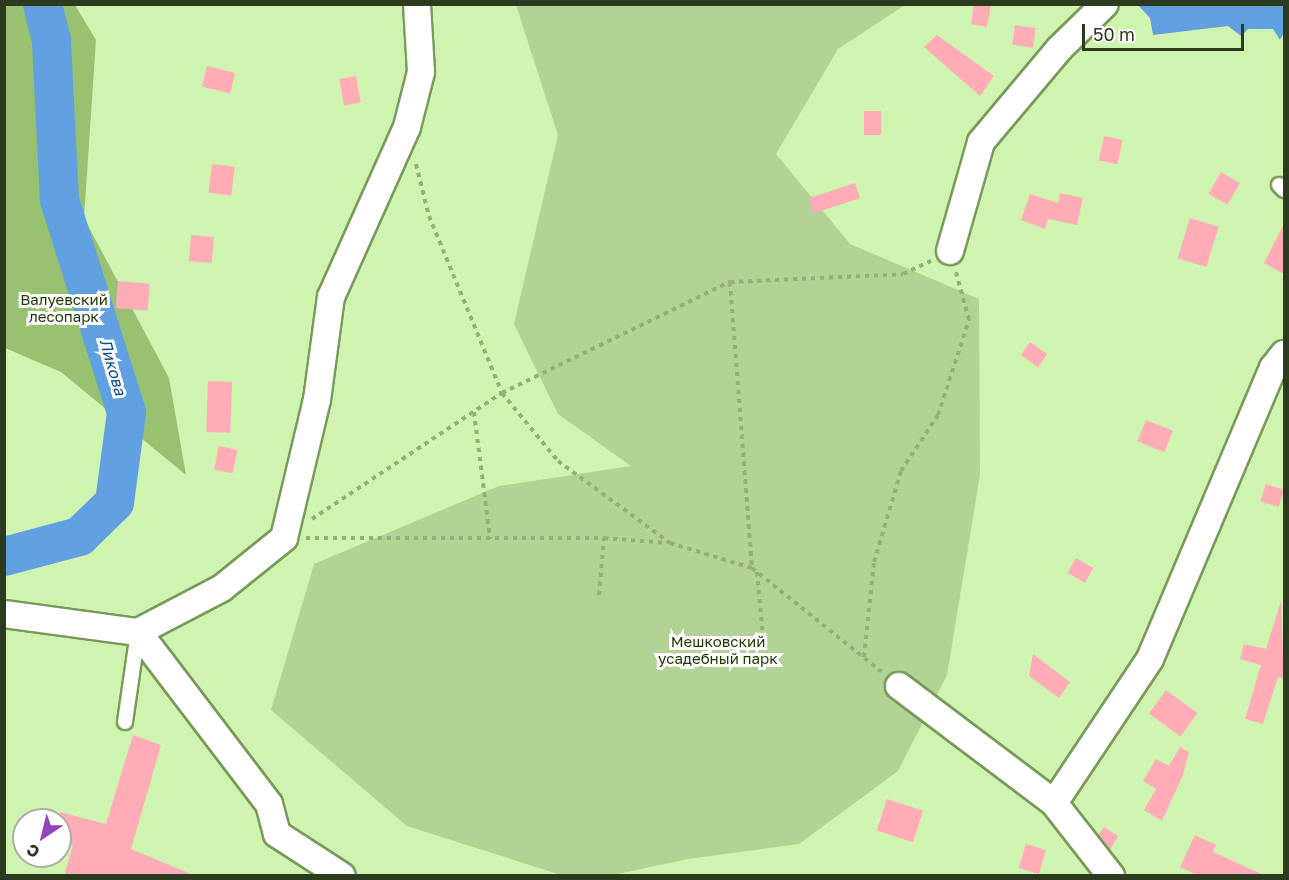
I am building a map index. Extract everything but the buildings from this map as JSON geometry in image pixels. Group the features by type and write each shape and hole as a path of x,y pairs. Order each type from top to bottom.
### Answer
{"street":[{"path":"4,614 138,632 222,588 284,538 317,400 331,297 407,127 421,72 417,4"},
{"path":"950,251 981,142 1059,49 1105,4"},
{"path":"1054,803 1150,659 1269,378 1284,354"},
{"path":"138,632 268,804 277,834 342,876"},
{"path":"899,686 1054,803 1111,876"}],"lane":[{"path":"125,722 138,632"}],"path":[{"path":"407,127 429,216 502,393 558,461 670,543"},
{"path":"284,538 502,393 730,282 903,274 950,251 969,320 938,415 901,471 874,562 864,657"},
{"path":"730,282 752,568"},
{"path":"474,412 490,539"},
{"path":"284,538 604,538 670,543 757,571 899,686"},
{"path":"600,595 604,538"},
{"path":"757,571 765,658"}],"green space":[{"name":"Валуевский лесопарк","path":"4,5 75,5 96,40 84,218 169,378 186,475 61,372 5,348"},
{"name":"Мешковский усадебный парк","path":"516,5 905,5 838,49 776,154 850,244 979,299 980,475 947,675 898,771 799,844 688,859 613,875 561,875 407,826 271,710 314,564 499,486 631,466 558,414 514,324 558,135"}],"water":[{"path":"1138,5 1284,5 1284,32 1280,40 1273,29 1248,29 1241,36 1228,26 1153,35 1150,18"}],"waterway":[{"name":"Ликова","path":"4,556 79,536 114,502 126,412 59,200 51,40 42,4"}]}
